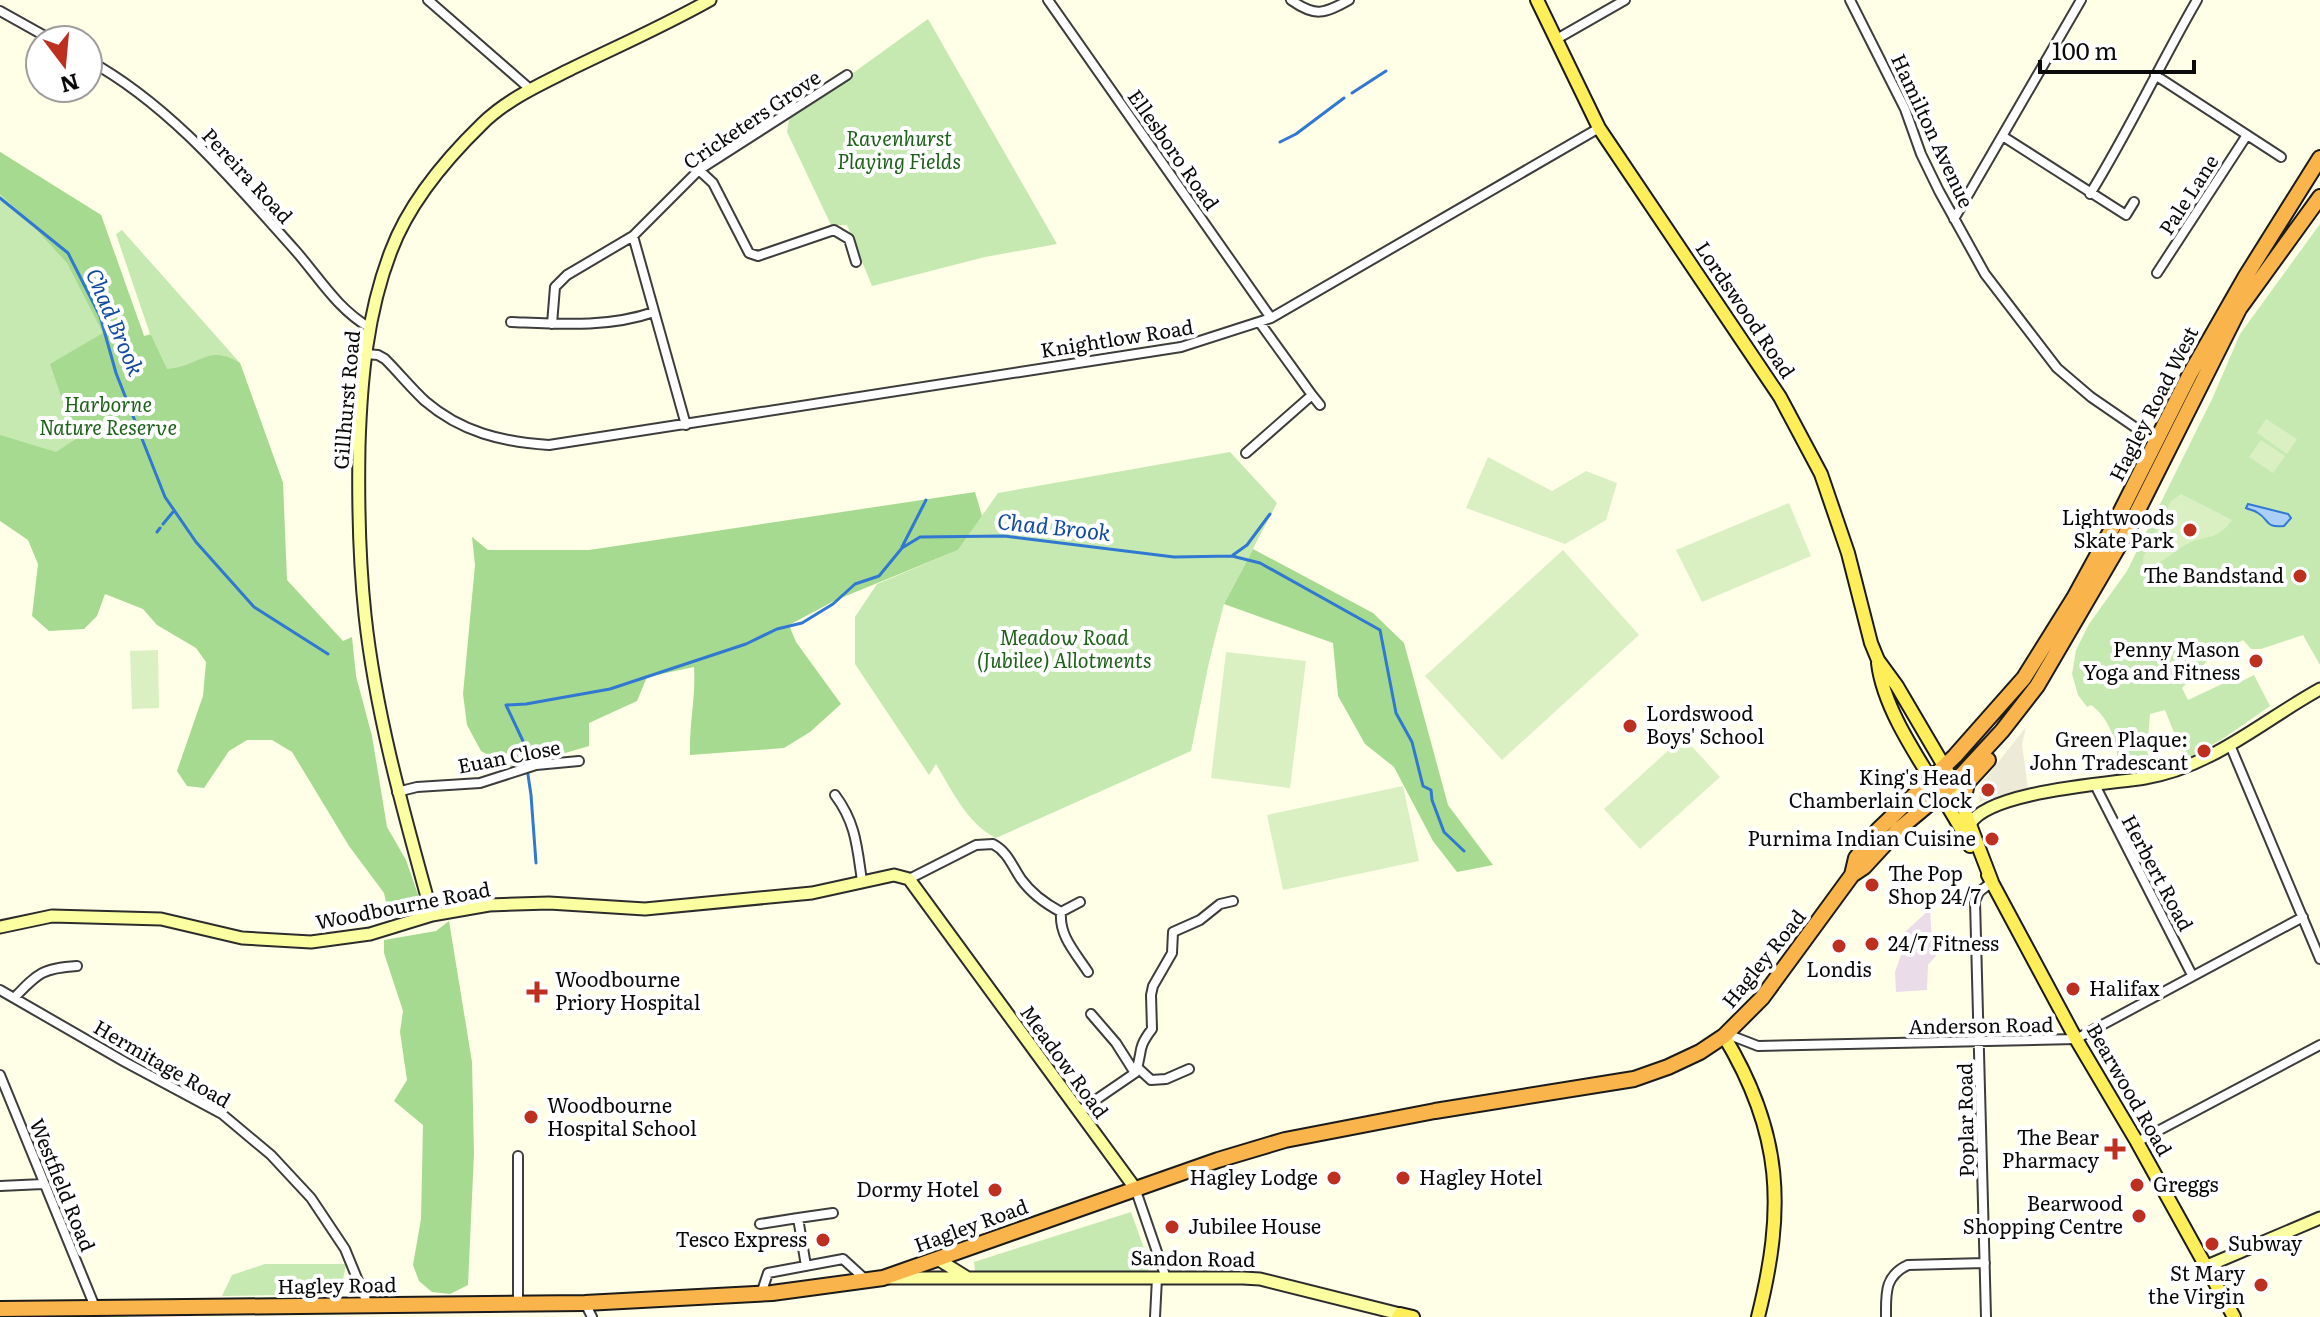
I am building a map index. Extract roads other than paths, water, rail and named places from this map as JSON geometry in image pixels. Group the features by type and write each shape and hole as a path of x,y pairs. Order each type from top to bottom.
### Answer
{"highway":[{"name":"Hagley Road West","path":"1941,793 1949,774 2024,678 2081,586 2155,441 2246,276 2320,158"},
{"name":"Hagley Road West","path":"1931,778 1949,774 2002,731 2037,686 2088,602 2239,309 2320,197"},
{"path":"2155,441 2170,445"},
{"path":"1963,802 1967,783 1986,763 2002,731"},
{"name":"Hagley Road","path":"1852,875 1856,858 1878,830 1931,778"},
{"name":"Hagley Road","path":"0,1309 95,1307 321,1311 369,1306 585,1303 761,1294 866,1281 939,1260 1135,1188 1285,1140 1435,1111 1634,1079 1700,1052 1725,1035 1762,998 1852,875 1941,793"}],"main road":[{"name":"Lordswood Road","path":"1537,0 1599,128 1780,397 1821,474 1848,553 1878,660 1949,774"},
{"name":"Lordswood Road","path":"1878,660 1879,674 1895,714 1941,793"},
{"name":"Bearwood Road","path":"1949,774 1963,802 1992,882"},
{"name":"Bearwood Road","path":"1941,793 2234,1317"},
{"path":"1725,1035 1753,1090 1773,1166 1776,1198 1774,1241 1758,1317"}],"street":[{"path":"428,0 530,89"},
{"name":"Gillhurst Road","path":"432,915 397,792 365,618 359,549 360,430 366,354 392,248 434,178 484,121 530,89 710,0"},
{"name":"Ellesboro Road","path":"1048,0 1271,318"},
{"path":"1291,0 1305,10 1322,13 1349,0"},
{"path":"1555,40 1625,0"},
{"name":"Hamilton Avenue","path":"1850,0 1905,109 1921,154 1985,274 2057,368 2091,397 2155,441"},
{"path":"1954,219 2081,0"},
{"path":"2090,194 2125,138 2155,75 2197,0"},
{"path":"0,11 24,24"},
{"name":"Pereira Road","path":"104,71 146,99 211,157 301,257 332,298 352,317 370,328"},
{"name":"Cricketers Grove","path":"552,324 555,287 567,275 633,236 699,170 847,75"},
{"path":"2155,75 2281,157"},
{"name":"Knightlow Road","path":"366,354 385,359 425,400 448,418 489,437 549,445 1181,347 1271,318 1599,128"},
{"name":"Pale Lane","path":"2157,273 2247,135"},
{"path":"2004,137 2126,215 2134,202"},
{"path":"699,170 713,183 749,253 758,256 834,230 849,239 856,262"},
{"path":"633,236 686,425"},
{"path":"511,322 607,322 654,312"},
{"path":"1260,323 1320,405"},
{"path":"1246,453 1312,395"},
{"path":"1970,824 1981,811 2032,796 2177,771 2230,745 2320,689"},
{"path":"2230,745 2320,959"},
{"name":"Euan Close","path":"397,792 417,787 480,783 536,765 579,761"},
{"name":"Herbert Road","path":"2095,785 2192,975"},
{"path":"835,795 852,824 862,881"},
{"path":"909,879 976,845 993,844 1007,855 1022,881 1061,912"},
{"name":"Woodbourne Road","path":"0,927 52,916 161,919 242,938 311,942 370,934 432,915 489,905 549,903 645,909 812,893 894,875 909,879"},
{"name":"Meadow Road","path":"909,879 1135,1188 1161,1278"},
{"name":"Poplar Road","path":"1986,1317 1975,901 1979,892 1992,882"},
{"path":"1078,1112 1136,1070 1139,1049 1152,1029 1153,986 1172,953 1173,932 1200,920 1220,904 1233,901"},
{"path":"1061,912 1080,902"},
{"path":"1061,912 1060,925 1064,936 1088,972"},
{"name":"Anderson Road","path":"1725,1035 1758,1046 2076,1039 2303,917"},
{"path":"15,997 37,974 77,966"},
{"name":"Hermitage Road","path":"0,990 222,1114 271,1155 311,1198 345,1249 369,1306"},
{"path":"1091,1014 1136,1070 1151,1080 1166,1079 1189,1069"},
{"path":"2137,1142 2320,1045"},
{"name":"Westfield Road","path":"0,1075 95,1307"},
{"path":"518,1156 518,1304"},
{"path":"0,1186 43,1184"},
{"path":"760,1224 833,1213"},
{"path":"798,1218 806,1266"},
{"path":"2207,1266 2320,1218"},
{"path":"761,1294 768,1273 843,1259 866,1281"},
{"path":"939,1260 968,1279"},
{"path":"1886,1317 1887,1284 1898,1270 1908,1265 1985,1263"},
{"name":"Sandon Road","path":"883,1278 1260,1279 1404,1316"},
{"path":"1155,1317 1161,1278"},
{"path":"585,1303 592,1317"}],"water":[{"path":"2248,504 2288,514 2291,518 2284,526 2273,526 2246,508"}],"waterway":[{"path":"1352,93 1386,71"},
{"path":"1280,142 1296,134 1344,98"},
{"name":"Chad Brook","path":"0,198 68,253 100,316 116,373 165,497 196,542 254,607 328,654"},
{"path":"902,547 926,500"},
{"path":"163,524 173,512"},
{"path":"1233,555 1247,545 1270,514"},
{"path":"157,532 160,528"},
{"name":"Chad Brook","path":"536,863 523,741 506,705 610,689 746,644 777,629 802,623 833,604 855,584 879,576 902,548 920,537 1004,536 1174,557 1232,556 1260,563 1380,630 1396,713 1412,742 1423,786 1431,790 1444,832 1464,851"}],"place":[{"name":"Lightwoods Skate Park","path":"2190,530"},
{"name":"The Bandstand","path":"2300,576"},
{"name":"Penny Mason Yoga and Fitness","path":"2256,661"},
{"name":"Lordswood Boys' School","path":"1630,726"},
{"name":"Green Plaque: John Tradescant","path":"2204,751"},
{"name":"King's Head Chamberlain Clock","path":"1988,790"},
{"name":"Purnima Indian Cuisine","path":"1992,839"},
{"name":"The Pop Shop 24/7","path":"1872,885"},
{"name":"24/7 Fitness","path":"1872,944"},
{"name":"Londis","path":"1839,946"},
{"name":"Halifax","path":"2073,989"},
{"name":"Woodbourne Priory Hospital","path":"537,992"},
{"name":"Woodbourne Hospital School","path":"531,1117"},
{"name":"The Bear Pharmacy","path":"2115,1149"},
{"name":"Hagley Lodge","path":"1334,1178"},
{"name":"Hagley Hotel","path":"1403,1178"},
{"name":"Greggs","path":"2137,1185"},
{"name":"Dormy Hotel","path":"995,1190"},
{"name":"Bearwood Shopping Centre","path":"2139,1216"},
{"name":"Jubilee House","path":"1172,1227"},
{"name":"Tesco Express","path":"823,1240"},
{"name":"Subway","path":"2212,1244"},
{"name":"St Mary the Virgin","path":"2261,1285"}],"park label":[{"name":"Ravenhurst Playing Fields","path":"899,150"},
{"name":"Harborne Nature Reserve","path":"108,416"},
{"name":"Meadow Road (Jubilee) Allotments","path":"1064,650"}]}
